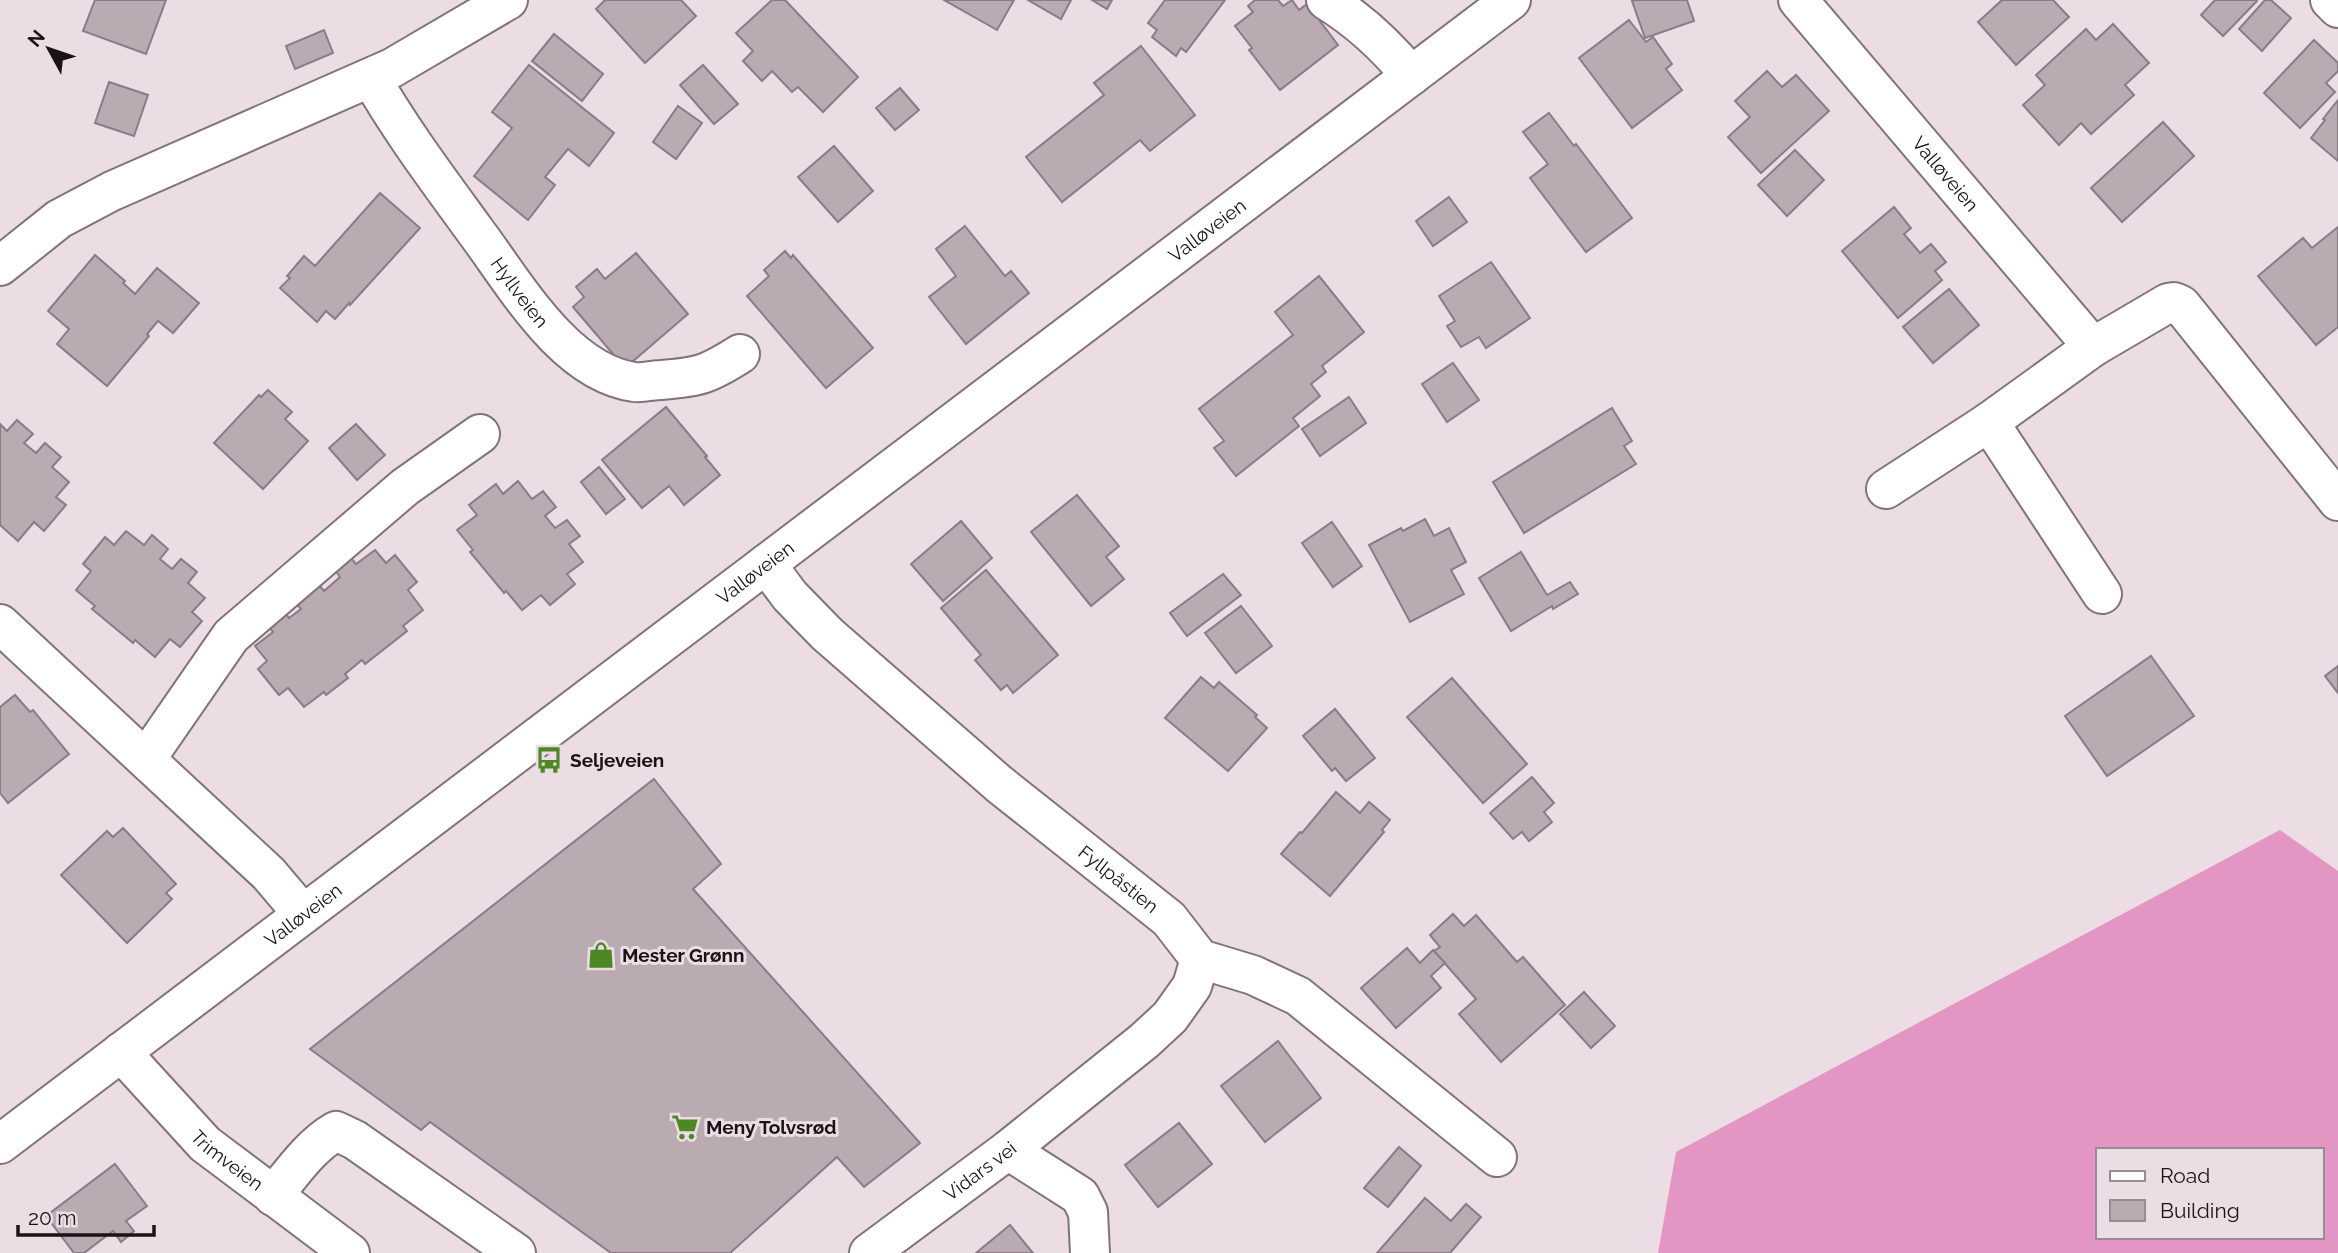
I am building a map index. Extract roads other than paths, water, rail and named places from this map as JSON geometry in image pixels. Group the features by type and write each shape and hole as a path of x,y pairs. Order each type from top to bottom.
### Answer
{"street":[{"path":"0,266 59,219 113,191 371,78 474,22 508,0"},
{"path":"1326,0 1355,18 1385,44 1412,76"},
{"name":"Valløveien","path":"0,1144 1511,0"},
{"name":"Valløveien","path":"1798,0 2093,347"},
{"path":"2330,0 2338,8"},
{"name":"Hyllveien","path":"371,78 398,125 525,299 556,339 574,355 609,374 635,382 693,377 712,372 740,354"},
{"path":"1886,489 1989,422 2093,347 2174,302 2181,305 2338,502"},
{"path":"1989,422 2102,594"},
{"path":"146,759 231,635 405,487 480,434"},
{"name":"Fyllpåstien","path":"766,564 790,596 827,634 999,784 1169,919 1200,959"},
{"path":"0,624 270,874 302,914"},
{"path":"1008,1150 1170,1017 1192,986 1200,959 1253,975 1298,996 1497,1157"},
{"name":"Trimveien","path":"121,1052 205,1144 350,1253"},
{"path":"273,1196 324,1137 336,1131 355,1140 516,1253"},
{"name":"Vidars vei","path":"869,1253 1008,1150 1080,1196 1088,1212 1090,1253"}],"place":[{"name":"Seljeveien","path":"549,760"},
{"name":"Mester Grønn","path":"601,955"},
{"name":"Meny Tolvsrød","path":"685,1127"}]}
